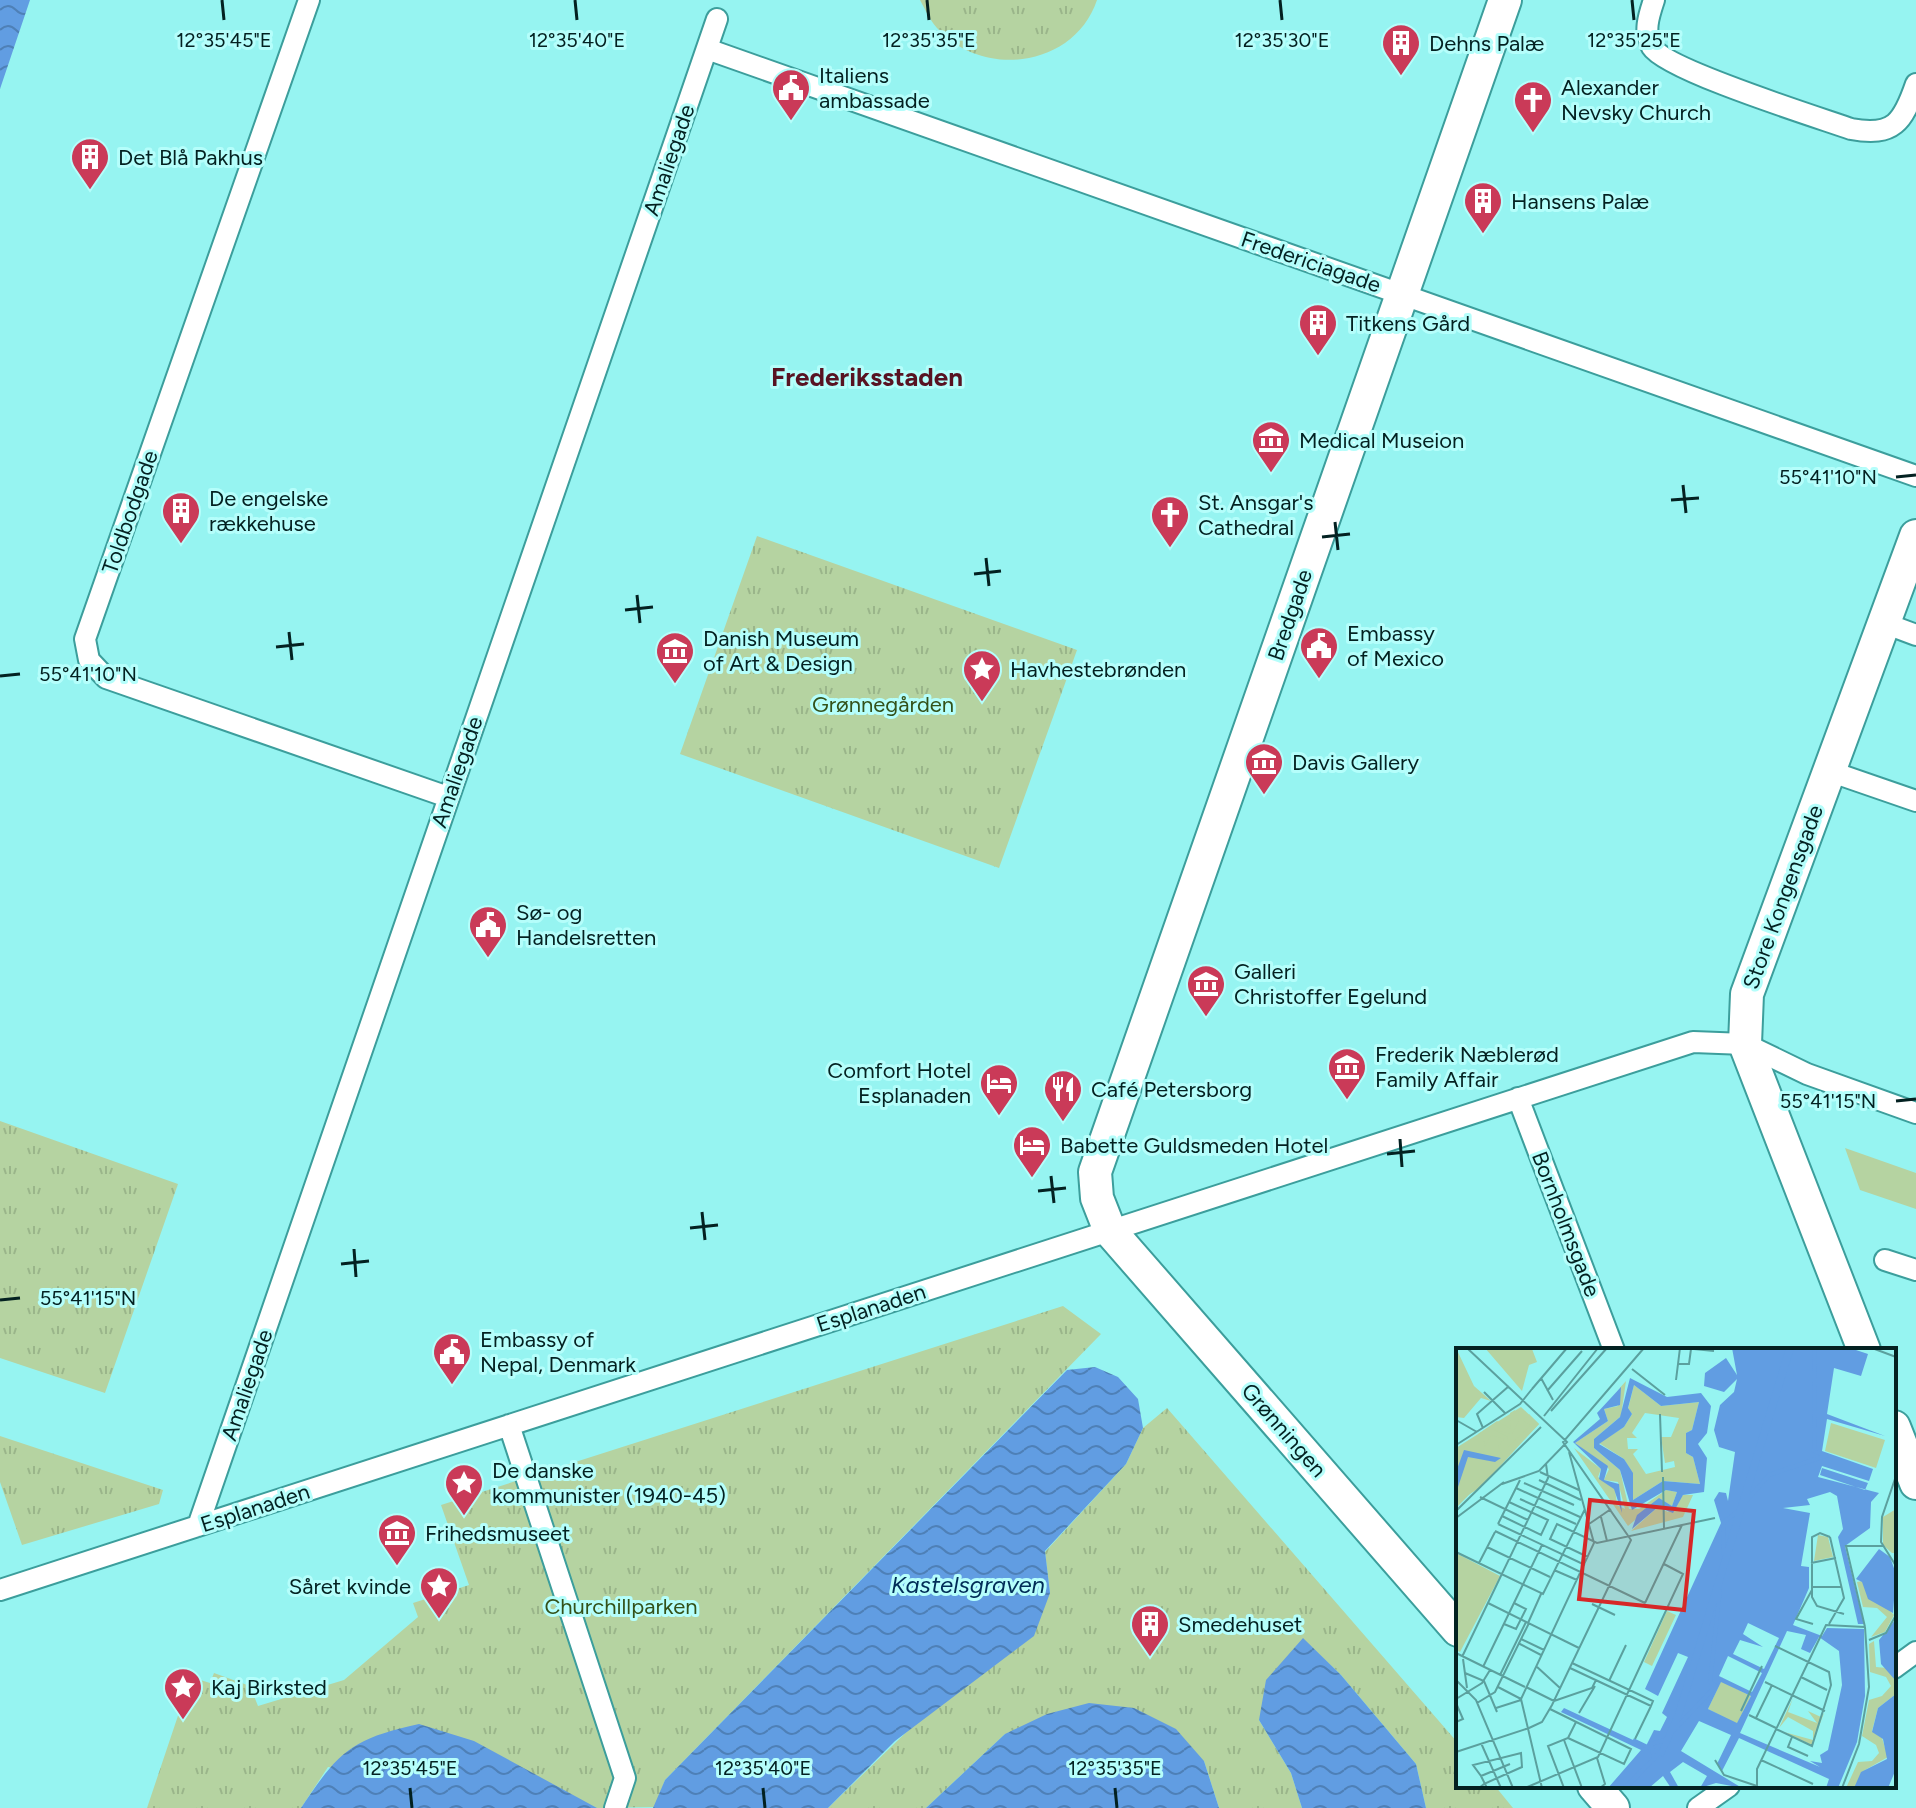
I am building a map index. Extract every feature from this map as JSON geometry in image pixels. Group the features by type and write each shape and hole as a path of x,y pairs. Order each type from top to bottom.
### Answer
{"main road":[{"name":"Bredgade","path":"1110,1231 1097,1198 1095,1172 1505,0"},
{"name":"Store Kongensgade","path":"1863,1348 1745,1044 1747,994 1916,536"},
{"name":"Grønningen","path":"1110,1231 1456,1628"},
{"path":"1896,1432 1916,1483"},
{"path":"1596,1788 1613,1808"}],"street":[{"name":"Toldbodgade","path":"309,0 85,639 87,652 89,660 106,678 448,797"},
{"path":"1654,0 1647,28 1649,41 1659,55 1688,70 1851,129 1875,132 1900,120 1916,84"},
{"name":"Amaliegade","path":"198,1526 448,797 587,404 717,19"},
{"name":"Fredericiagade","path":"707,49 1916,476"},
{"path":"1884,623 1916,635"},
{"path":"1829,771 1916,801"},
{"name":"Esplanaden","path":"0,1590 1693,1042 1745,1044"},
{"path":"1745,1044 1807,1074 1916,1113"},
{"name":"Bornholmsgade","path":"1518,1098 1613,1348"},
{"path":"1885,1260 1916,1270"},
{"path":"509,1425 625,1778 616,1806"},
{"path":"1896,1667 1916,1652"},
{"path":"1698,1808 1726,1788"}],"green space":[{"path":"920,0 1097,0 1086,22 1070,39 1050,51 1028,58 1004,60 981,56 959,46 937,28"},
{"name":"Grønnegården","path":"757,536 1077,650 999,868 680,754"},
{"path":"0,1121 178,1184 105,1393 0,1358"},
{"path":"1845,1148 1916,1173 1916,1209 1860,1190"},
{"name":"Churchillparken","path":"1063,1306 1101,1334 665,1780 655,1807 597,1808 328,1767 301,1808 147,1808 191,1677 210,1683 214,1673 250,1686 258,1706 344,1680 418,1617 413,1603 469,1585 441,1505"},
{"path":"1167,1408 1456,1741 1456,1788 1497,1788 1513,1808 1426,1808 1416,1764 1341,1675 1303,1639 1259,1720 1291,1773 1302,1808 1219,1808 1204,1761 1005,1734 926,1808 828,1808 1050,1593 1045,1552 1126,1464 1143,1428"},
{"path":"0,1436 163,1490 159,1504 22,1545 0,1482"}],"water":[{"path":"0,0 30,0 0,89"},
{"name":"Kastelsgraven","path":"1095,1367 1118,1377 1138,1399 1143,1428 1126,1464 1045,1551 1050,1593 1034,1636 895,1741 828,1808 653,1808 665,1780 1067,1370"},
{"path":"1303,1638 1341,1675 1416,1764 1426,1808 1302,1808 1291,1773 1259,1720 1266,1680"},
{"path":"1089,1703 1134,1708 1176,1729 1204,1761 1219,1808 926,1808 1005,1734 1047,1714"},
{"path":"419,1724 474,1741 597,1808 301,1808 326,1773 349,1750 377,1735"}],"place":[{"name":"Dehns Palæ","path":"1401,77"},
{"name":"Italiens ambassade","path":"791,122"},
{"name":"Alexander Nevsky Church","path":"1533,134"},
{"name":"Det Blå Pakhus","path":"90,191"},
{"name":"Hansens Palæ","path":"1483,235"},
{"name":"Titkens Gård","path":"1318,357"},
{"name":"Medical Museion","path":"1271,474"},
{"name":"De engelske rækkehuse","path":"181,545"},
{"name":"St. Ansgar's Cathedral","path":"1170,549"},
{"name":"Embassy of Mexico","path":"1319,680"},
{"name":"Danish Museum of Art & Design","path":"675,685"},
{"name":"Havhestebrønden","path":"982,703"},
{"name":"Davis Gallery","path":"1264,796"},
{"name":"Sø- og Handelsretten","path":"488,959"},
{"name":"Galleri Christoffer Egelund","path":"1206,1018"},
{"name":"Frederik Næblerød Family Affair","path":"1347,1101"},
{"name":"Comfort Hotel Esplanaden","path":"999,1117"},
{"name":"Café Petersborg","path":"1063,1123"},
{"name":"Babette Guldsmeden Hotel","path":"1032,1179"},
{"name":"Embassy of Nepal, Denmark","path":"452,1386"},
{"name":"De danske kommunister (1940-45)","path":"464,1517"},
{"name":"Frihedsmuseet","path":"397,1567"},
{"name":"Såret kvinde","path":"439,1620"},
{"name":"Smedehuset","path":"1150,1658"},
{"name":"Kaj Birksted","path":"183,1721"}],"district":[{"name":"Frederiksstaden","path":"867,377"}]}
